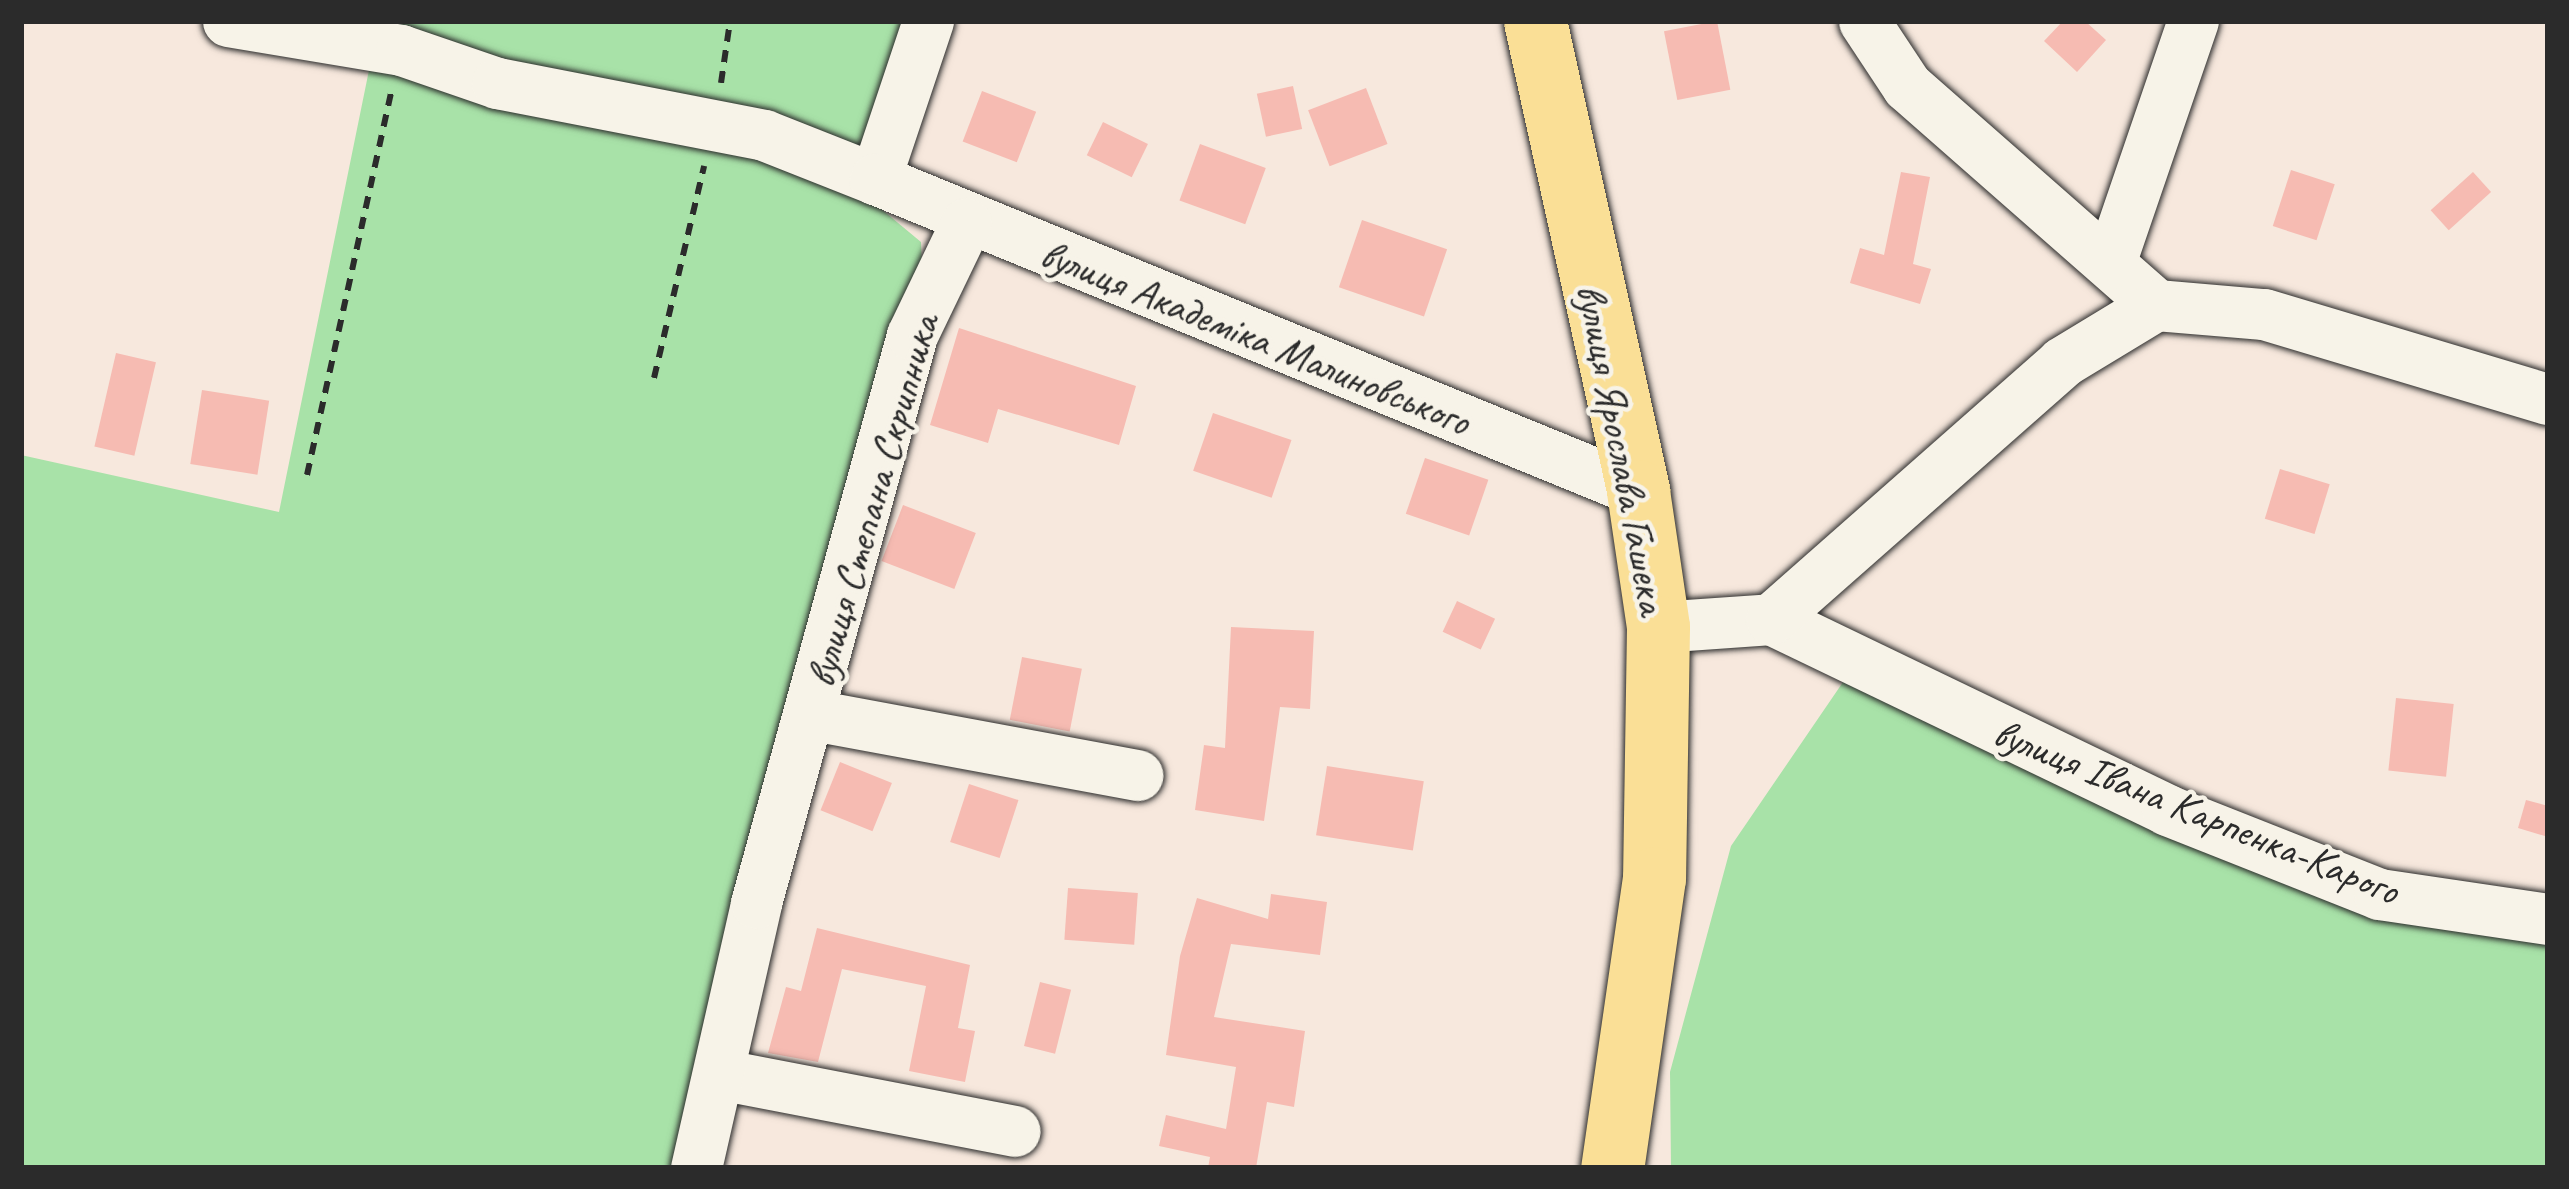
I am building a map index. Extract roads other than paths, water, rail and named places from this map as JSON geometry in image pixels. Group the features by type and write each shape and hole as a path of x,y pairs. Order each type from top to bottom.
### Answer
{"main road":[{"name":"вулиця Ярослава Гашека","path":"1535,21 1638,491 1658,627 1654,878 1612,1168"}],"street":[{"name":"вулиця Академіка Малиновського","path":"228,21 400,50 496,83 714,124 875,179 966,223 1638,491"},
{"path":"875,179 928,21"},
{"path":"1864,21 1907,86 2156,305"},
{"path":"2110,263 2193,21"},
{"name":"вулиця Степана Скрипника","path":"695,1168 756,903 813,715 912,335 966,223"},
{"path":"1658,627 1771,619 2062,362 2156,305 2264,314 2548,399"},
{"name":"вулиця Івана Карпенка-Карого","path":"1771,619 1854,666 2167,811 2379,894 2548,919"},
{"name":"вулиця Степана Скрипника","path":"813,715 1138,775"},
{"path":"719,1075 1015,1131"}]}
